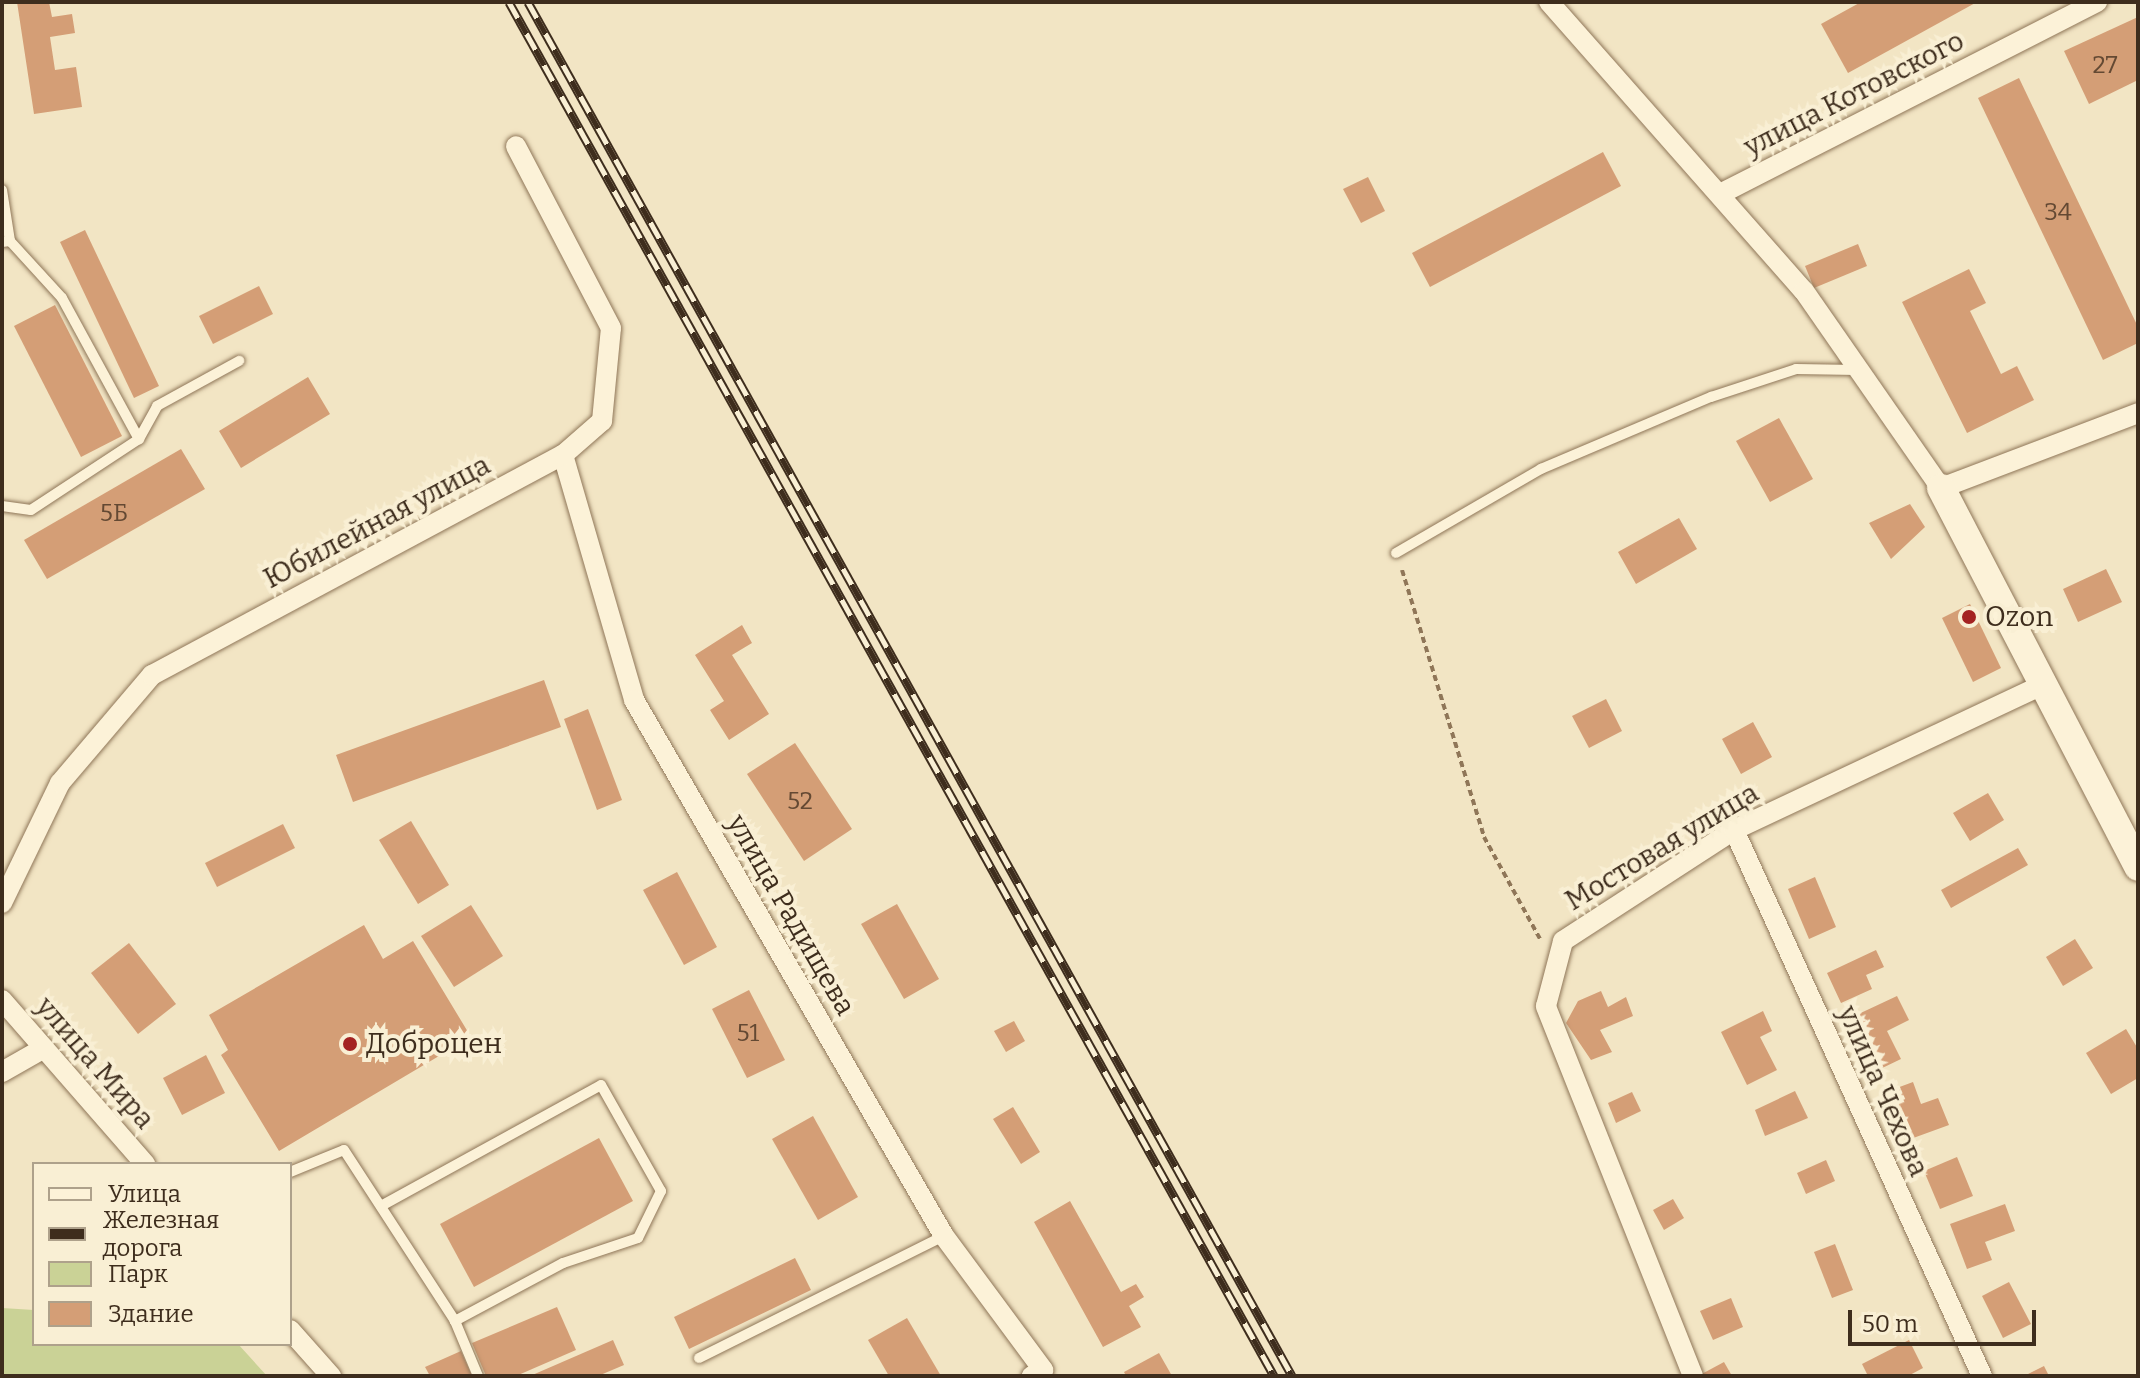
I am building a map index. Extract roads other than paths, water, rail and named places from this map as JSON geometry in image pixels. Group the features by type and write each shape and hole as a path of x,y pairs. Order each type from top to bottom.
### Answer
{"street":[{"path":"1549,2 1678,154 1722,193 1859,370 1941,488 2038,687 2138,867"},
{"name":"улица Котовского","path":"1722,193 2097,2"},
{"name":"Юбилейная улица","path":"2,903 60,783 152,675 563,455 602,421 611,328 516,146"},
{"path":"1941,488 2138,413"},
{"name":"улица Радищева","path":"563,455 634,700 944,1236 1042,1374"},
{"name":"Мостовая улица","path":"1693,1376 1546,1006 1563,941 1734,830 2038,687"},
{"name":"улица Чехова","path":"1734,830 1982,1376"},
{"name":"улица Мира","path":"2,1000 143,1162"},
{"path":"2,1072 44,1048"},
{"path":"292,1332 331,1376"}],"lane":[{"path":"2,190 6,242 62,298 139,439"},
{"path":"2,506 31,510 139,439 157,406 239,361"},
{"path":"1396,553 1541,469 1711,397 1796,369 1859,370"},
{"path":"381,1206 601,1085 661,1191 638,1238 563,1263 455,1321"},
{"path":"292,1171 344,1150 455,1321 478,1376"},
{"path":"699,1358 944,1236"}],"railway":[{"path":"509,2 1274,1376"},
{"path":"528,2 1292,1376"}],"place":[{"name":"Ozon","path":"1969,617"},
{"name":"Доброцен","path":"350,1044"}]}
